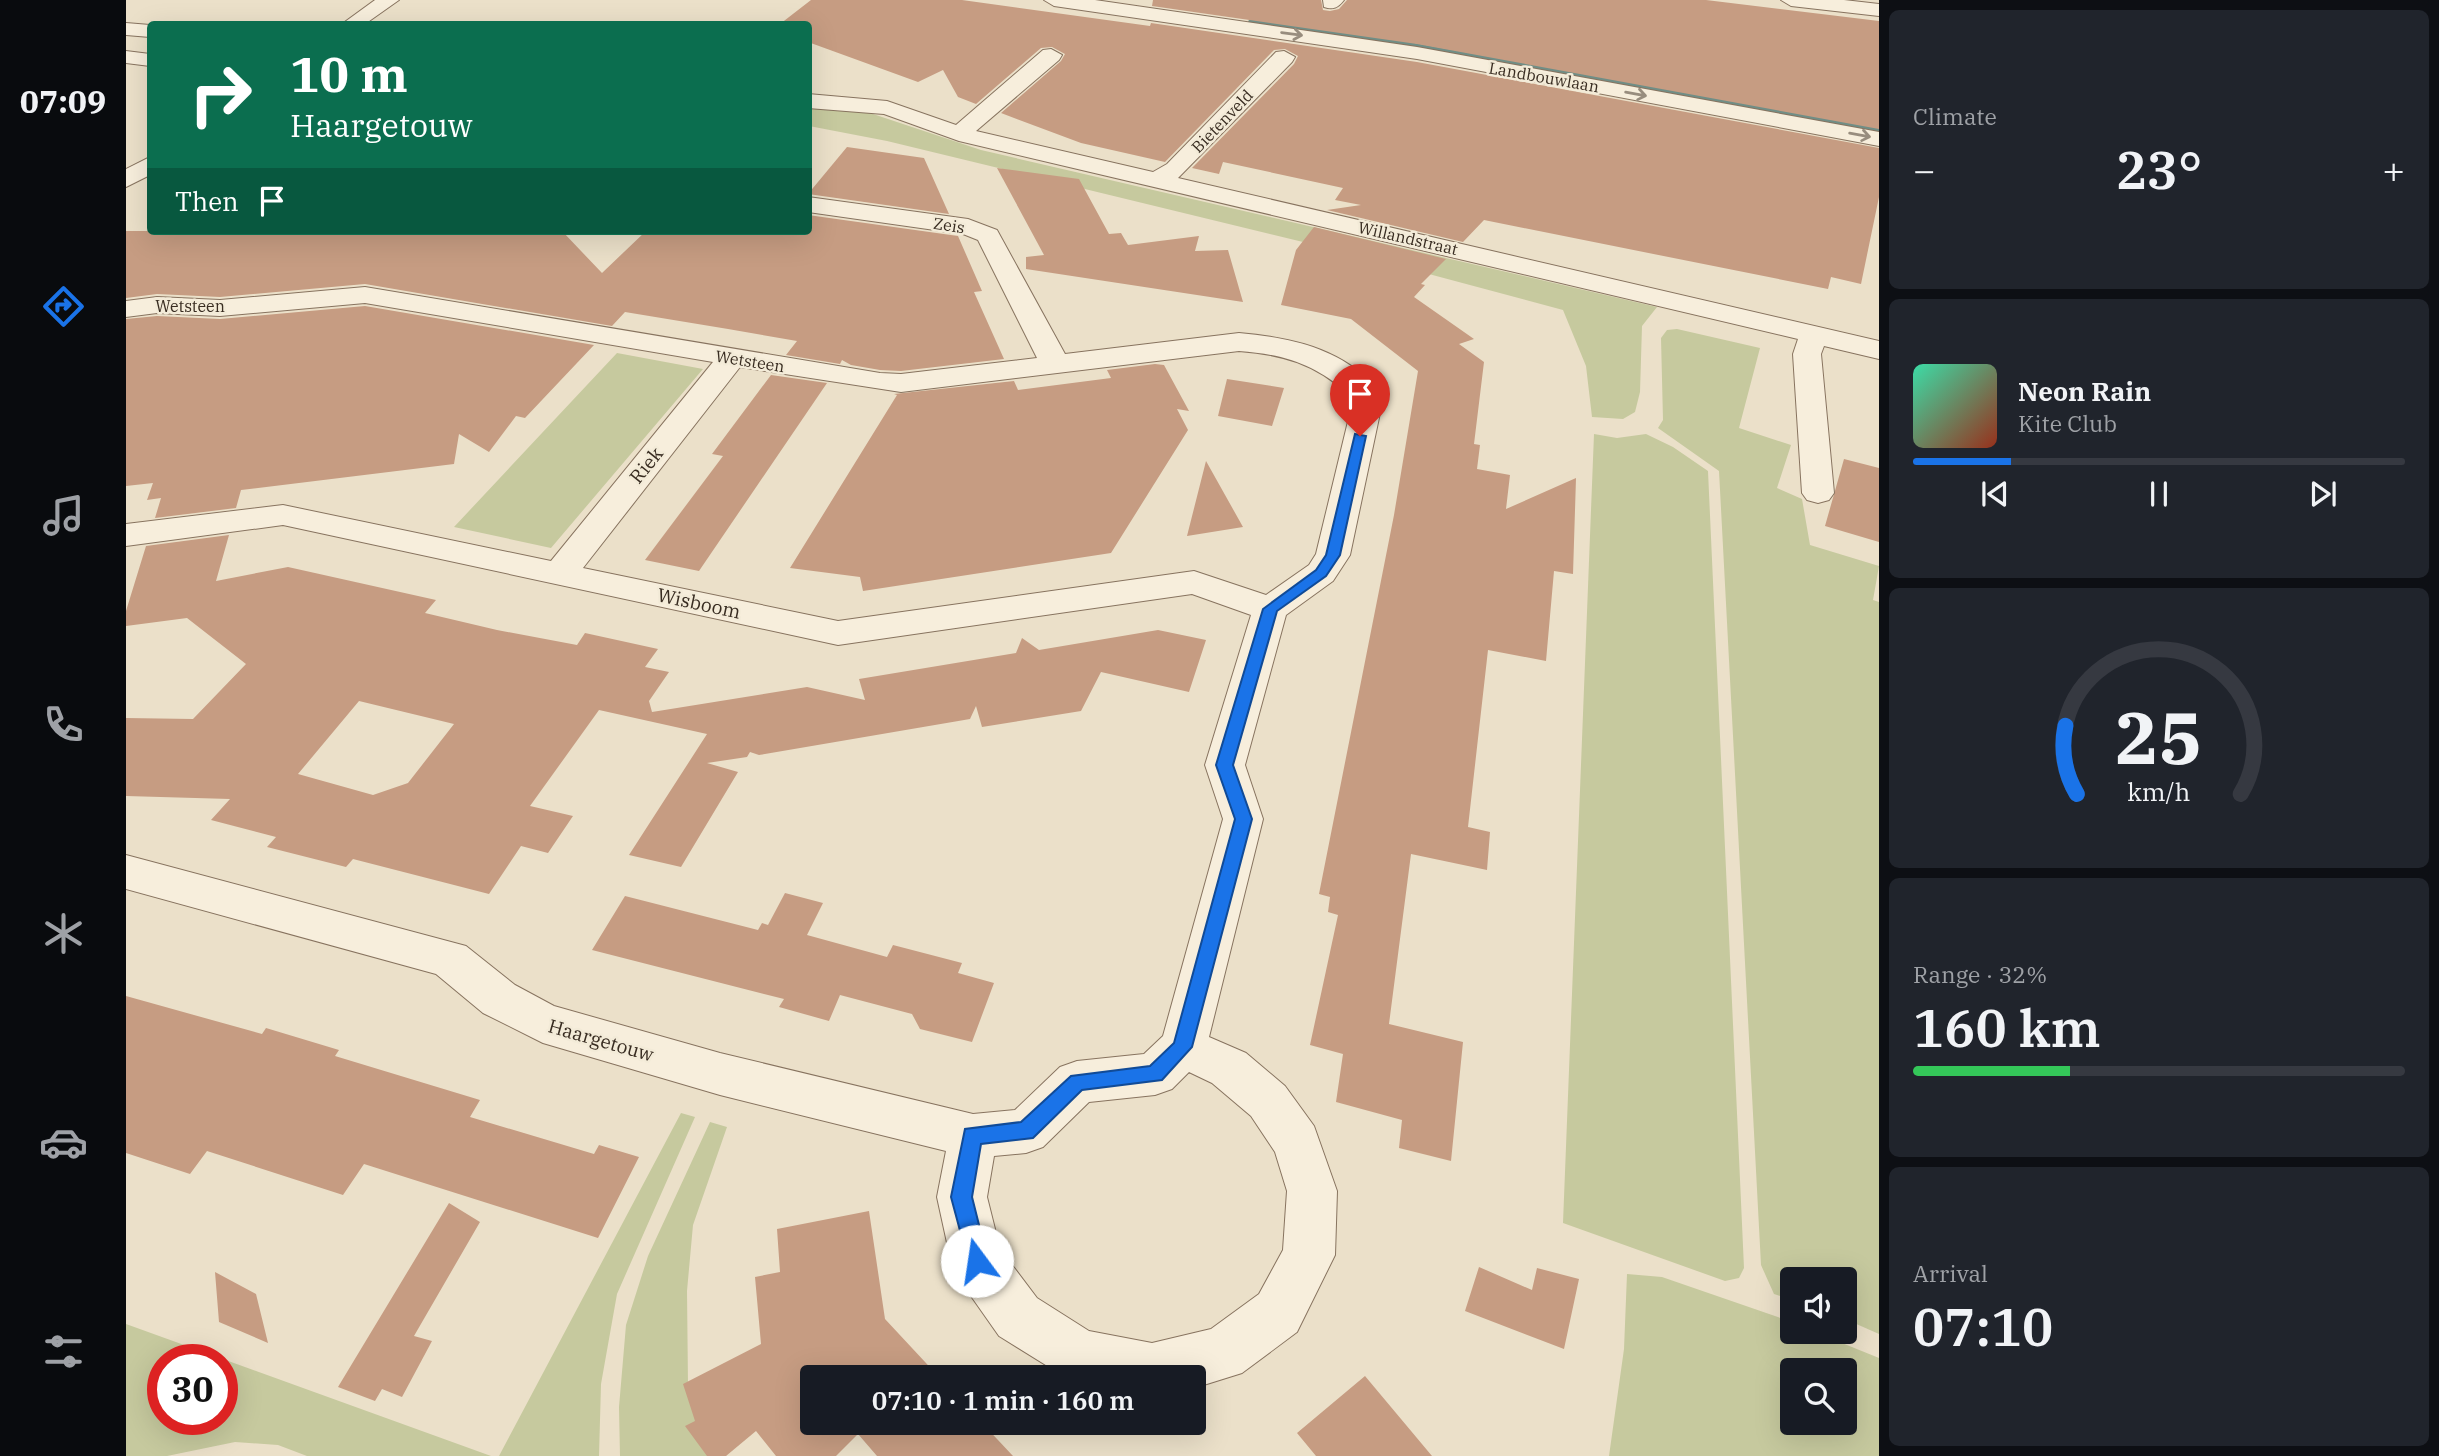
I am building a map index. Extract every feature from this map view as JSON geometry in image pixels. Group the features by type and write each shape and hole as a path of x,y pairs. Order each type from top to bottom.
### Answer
{"street":[{"path":"357,21 389,0"},
{"name":"Landbouwlaan","path":"1054,0 1215,15 1318,21 1879,118"},
{"name":"Landbouwlaan","path":"1167,0 1215,15 1879,138"},
{"path":"1791,0 1879,10"},
{"path":"126,29 147,31"},
{"path":"959,134 1051,55"},
{"path":"126,57 147,60"},
{"name":"Bietenveld","path":"1157,180 1175,169 1284,57"},
{"name":"Willandstraat","path":"812,90 847,89 873,98 887,108"},
{"name":"Willandstraat","path":"812,101 887,108 959,134 1871,347"},
{"path":"129,195 147,168"},
{"name":"Zeis","path":"812,205 968,227 988,235 1054,362"},
{"name":"Wetsteen","path":"126,309 157,305 220,308 365,295 732,358 901,383 1054,362 1239,342 1280,344 1314,356 1342,371 1363,391 1365,413 1333,555 1321,573 1270,609"},
{"path":"1814,333 1807,354 1818,494"},
{"name":"Riek","path":"561,572 732,358"},
{"name":"Wisboom","path":"126,535 283,515 838,633 1194,582 1270,609"},
{"path":"973,1136 962,1197 977,1261 1018,1317 1080,1356 1152,1370 1223,1354 1278,1313 1309,1255 1312,1191 1297,1142 1268,1101 1229,1068 1183,1047 1243,819 1224,765 1270,609"},
{"name":"Haargetouw","path":"126,872 450,959 499,999 543,1023 720,1074 973,1136 1026,1131 1077,1082 1155,1074 1183,1047"}],"green space":[{"path":"812,106 855,108 981,150 1657,307 1642,326 1640,392 1635,412 1623,419 1592,417 1586,366 1563,310 1369,258 887,141 812,127"},
{"path":"1677,329 1760,348 1739,428 1791,445 1777,488 1802,499 1810,545 1879,566 1873,600 1879,602 1879,1334 1857,1324 1857,1267 1780,1267 1780,1296 1774,1294 1761,1265 1719,471 1658,428 1663,420 1661,338 1667,330"},
{"path":"617,353 703,369 551,548 454,527"},
{"path":"1594,434 1617,438 1646,434 1673,447 1708,471 1744,1268 1739,1278 1725,1281 1563,1223"},
{"path":"681,1113 695,1117 617,1294 601,1384 599,1456 499,1456"},
{"path":"710,1122 727,1127 693,1225 687,1291 688,1385 709,1456 620,1456 619,1407 626,1325 648,1256"},
{"path":"1627,1274 1662,1277 1780,1318 1780,1344 1845,1344 1879,1358 1879,1456 1609,1456 1624,1349"},
{"path":"126,1324 181,1344 147,1344 147,1435 238,1435 238,1365 491,1456 307,1456 278,1445 235,1442 167,1456 126,1456"}],"building":[{"path":"811,0 962,0 1150,26 1151,23 1417,62 1879,148 1879,197 1861,284 1831,277 1828,289 1484,220 1463,242 1327,210 1361,205 1335,200 1343,188 1223,162 1219,174 1192,168 1294,64 1298,56 1285,49 1274,50 1165,162 1081,143 1001,113 1061,61 1065,54 1052,47 1041,48 976,104 958,97 943,70 918,82 812,43 812,21 784,21"},
{"path":"1153,0 1321,0 1323,10 1330,11 1339,9 1347,0 1706,0 1879,21 1879,129 1417,44 1152,6"},
{"path":"847,147 924,158 949,214 812,195 812,189"},
{"path":"997,168 1079,179 1109,234 1121,233 1128,245 1199,236 1195,251 1228,250 1243,302 1026,269 1026,257 1044,255"},
{"path":"812,216 958,236 982,291 974,292 1004,359 901,371 880,370 851,365 842,360 840,364 786,355 797,341 728,329 625,312 612,326 365,284 220,297 157,294 126,298 126,231 147,231 147,235 566,235 602,273 642,235 812,235"},
{"path":"1314,227 1446,259 1421,284 1425,285 1414,297 1474,339 1459,344 1484,362 1474,444 1480,445 1477,469 1510,475 1506,509 1576,478 1573,574 1554,571 1546,661 1488,650 1468,827 1490,832 1487,870 1411,854 1389,1024 1463,1042 1451,1161 1399,1148 1402,1120 1336,1102 1343,1054 1310,1045 1338,915 1328,912 1330,897 1319,894 1394,515 1418,371 1351,319 1281,305 1296,250"},
{"path":"365,306 594,345 525,418 516,416 489,452 459,434 454,464 241,490 236,508 155,518 161,498 147,500 153,483 126,486 126,319 157,316 220,319"},
{"path":"1164,365 1189,411 1177,409 1188,430 1111,553 863,591 860,577 790,568 897,395 894,394 1014,381 1018,390 1111,378 1107,370"},
{"path":"771,375 827,383 699,571 645,560 723,456 712,454"},
{"path":"1227,379 1284,388 1272,426 1218,416"},
{"path":"1844,459 1879,468 1879,542 1825,526"},
{"path":"1206,461 1243,527 1187,536"},
{"path":"229,535 216,581 288,567 436,600 425,613 497,630 577,645 585,633 658,649 645,667 669,672 649,701 652,712 807,687 865,700 859,679 1016,653 1022,638 1039,650 1158,630 1206,640 1189,692 1101,672 1081,711 982,727 976,706 970,719 759,755 750,752 747,757 707,763 738,772 681,867 629,855 707,734 599,710 530,806 573,816 548,853 521,846 489,894 353,859 346,867 267,847 276,837 211,820 230,799 126,796 126,718 193,719 246,664 187,618 126,626 126,611 146,546","holes":["359,701 454,724 408,783 373,795 298,774"]},
{"path":"785,893 823,903 807,935 887,957 893,945 962,963 958,973 994,983 972,1042 920,1029 912,1014 840,995 829,1021 779,1007 784,999 592,950 625,896 758,930 762,923 768,925"},
{"path":"126,996 262,1034 266,1028 339,1050 335,1056 480,1100 470,1117 594,1154 599,1145 639,1157 598,1238 364,1164 343,1195 207,1151 190,1174 126,1153"},
{"path":"449,1203 480,1222 414,1336 432,1341 402,1397 382,1389 375,1401 338,1387"},
{"path":"869,1211 885,1319 928,1365 800,1365 800,1435 857,1435 836,1456 776,1456 756,1431 726,1456 707,1456 685,1426 695,1421 683,1384 761,1344 755,1277 780,1272 777,1229"},
{"path":"1479,1267 1532,1290 1537,1268 1579,1279 1564,1349 1465,1311"},
{"path":"215,1272 256,1294 268,1343 219,1322"},
{"path":"1365,1376 1432,1456 1316,1456 1297,1433"},
{"path":"859,1435 993,1435 1013,1456 877,1456"}],"waterway":[{"path":"1252,21 1370,38 1879,129"}],"route":[{"path":"977,1261 962,1197 973,1136 1026,1131 1077,1082 1155,1074 1183,1047 1243,819 1224,765 1270,609 1321,573 1333,555 1360,436"}]}
